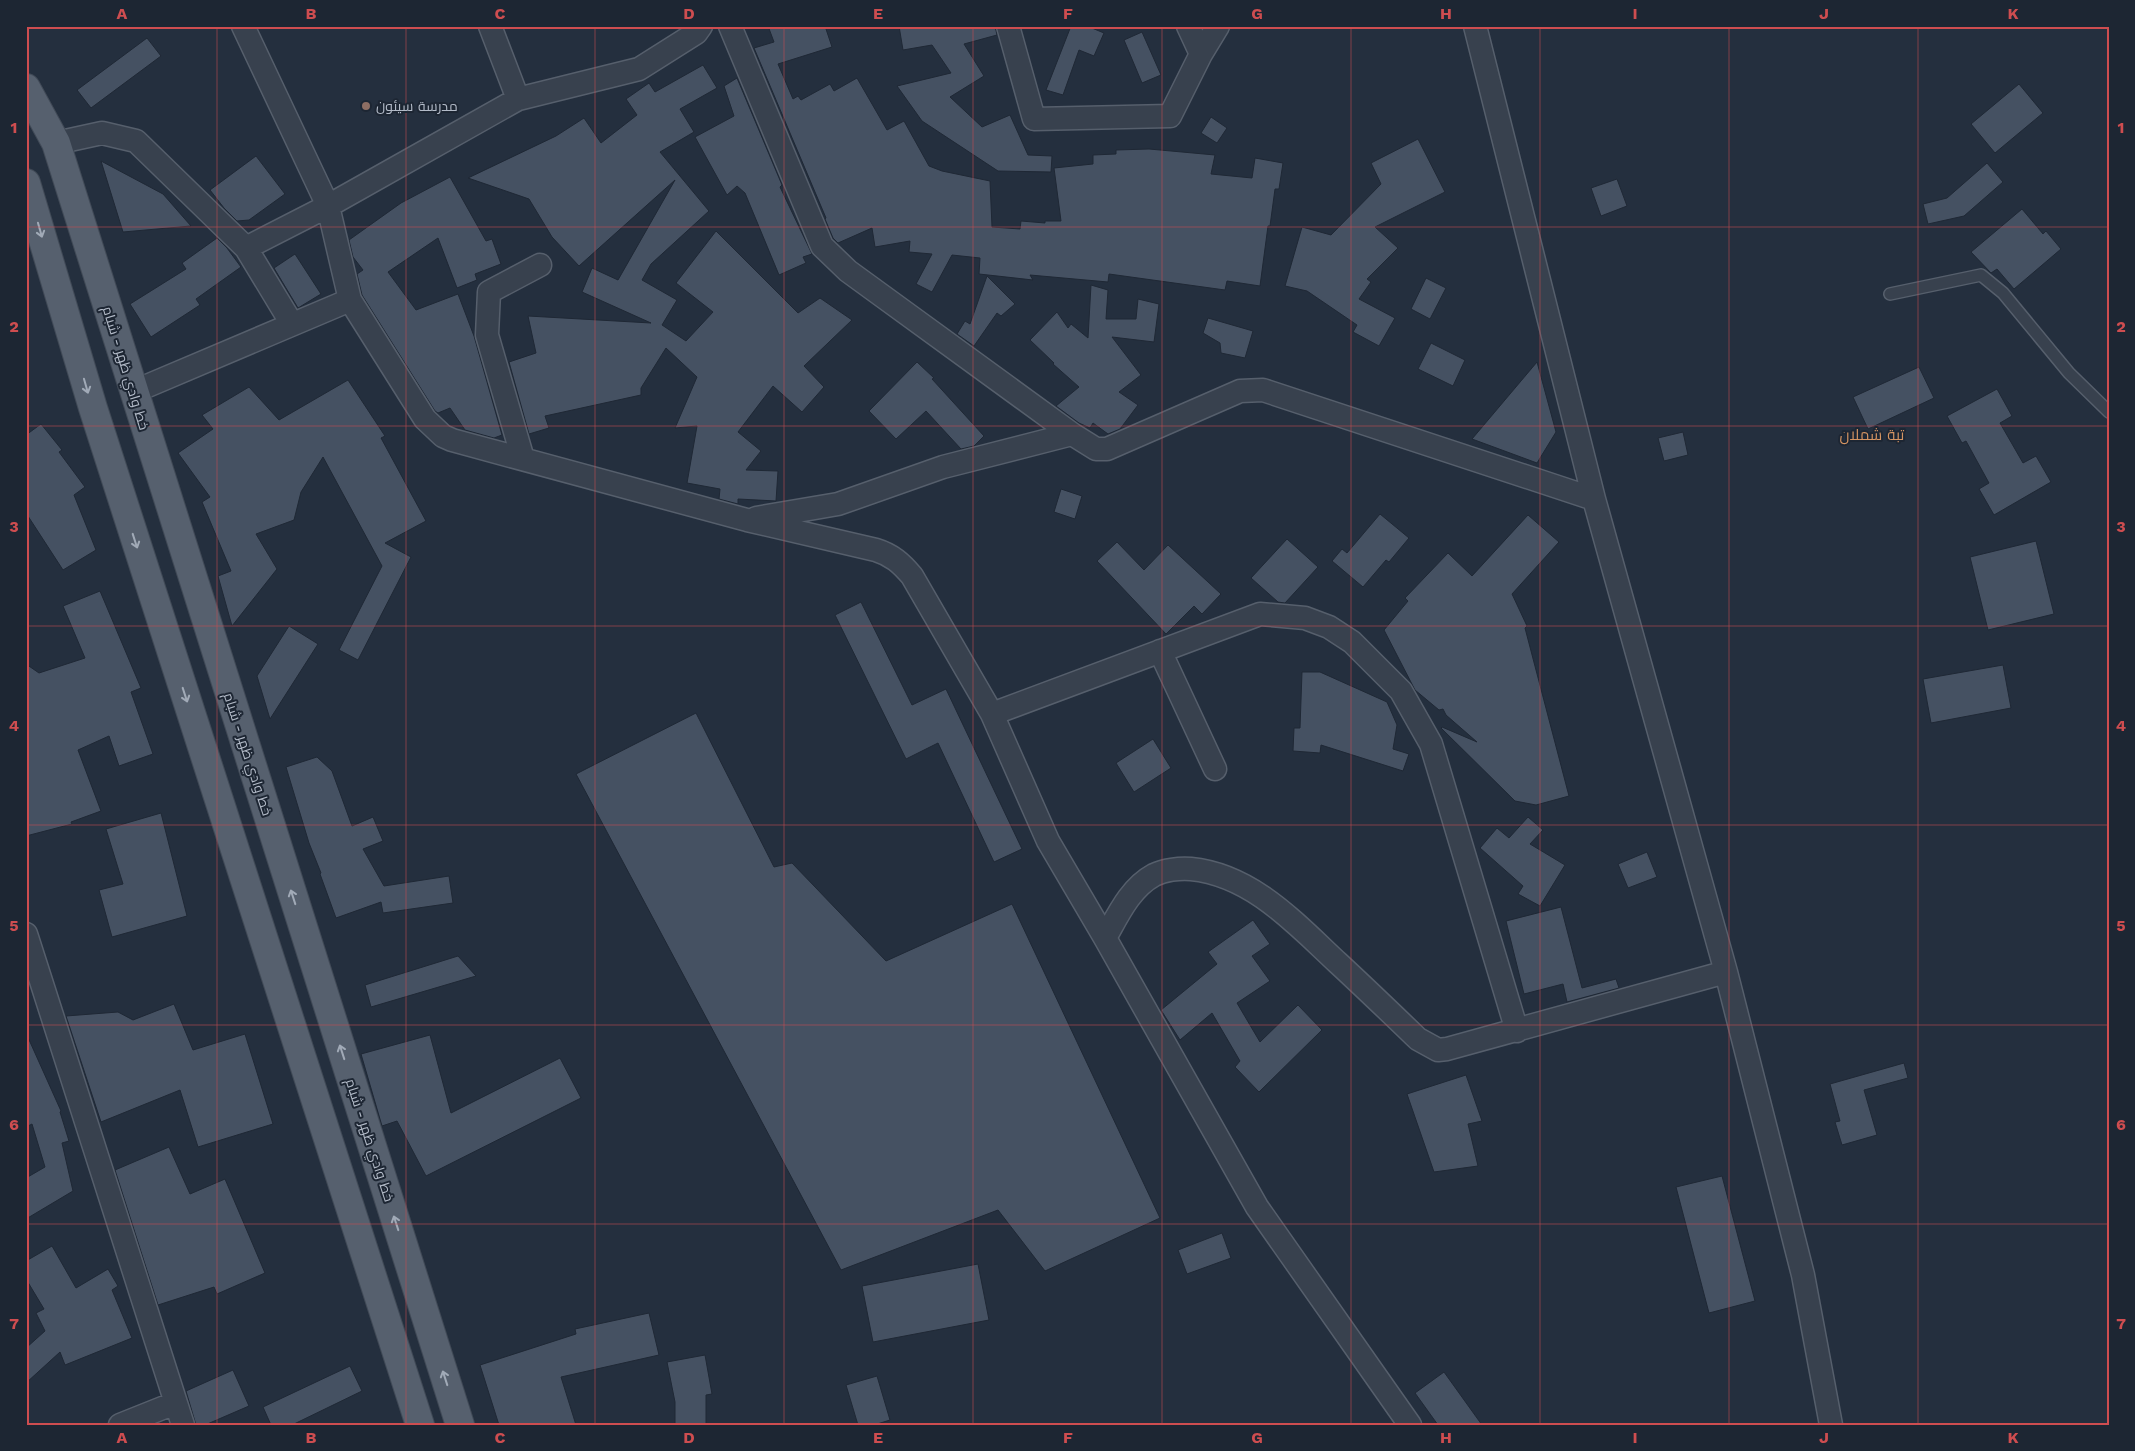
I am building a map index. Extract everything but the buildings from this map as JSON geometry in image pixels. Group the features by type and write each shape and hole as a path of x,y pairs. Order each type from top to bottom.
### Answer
{"main road":[{"name":"خط وادي ظهر - شبام","path":"26,88 56,143 460,1425"},
{"path":"26,183 96,417 420,1425"}],"street":[{"path":"243,26 328,206 350,300 425,419 435,429 452,440 747,520 876,550 897,560 912,576 992,714 1048,841 1106,938 1257,1207 1410,1425"},
{"path":"490,26 518,99"},
{"path":"246,248 328,206 518,99 638,69 696,33 701,26"},
{"path":"730,26 822,246 848,271 1072,434 1096,449 1107,449 1240,391 1263,390 1594,499"},
{"path":"1008,26 1034,119 1170,116 1201,54 1218,26"},
{"path":"1188,26 1201,54"},
{"path":"1475,26 1594,499 1726,972 1803,1275 1831,1425"},
{"path":"56,143 102,133 136,141 246,248 292,324"},
{"path":"523,459 487,334 489,292 540,265"},
{"path":"133,392 350,300"},
{"path":"747,520 838,504 943,466 1072,434"},
{"path":"992,714 1260,614 1305,618 1329,627 1352,642 1401,691 1431,744 1517,1031"},
{"path":"1160,651 1215,769"},
{"path":"1106,938 1127,900 1140,884 1155,874 1181,868 1204,870 1233,880 1257,892 1284,913 1418,1039 1438,1050 1447,1050 1726,972"},
{"path":"26,934 183,1425"},
{"path":"120,1425 175,1403"}],"lane":[{"path":"1890,294 1981,275 2003,292 2069,373 2109,412"}],"place":[{"name":"مدرسة سيئون","path":"366,106"}],"district":[{"name":"تبة شملان","path":"1872,435"}]}
